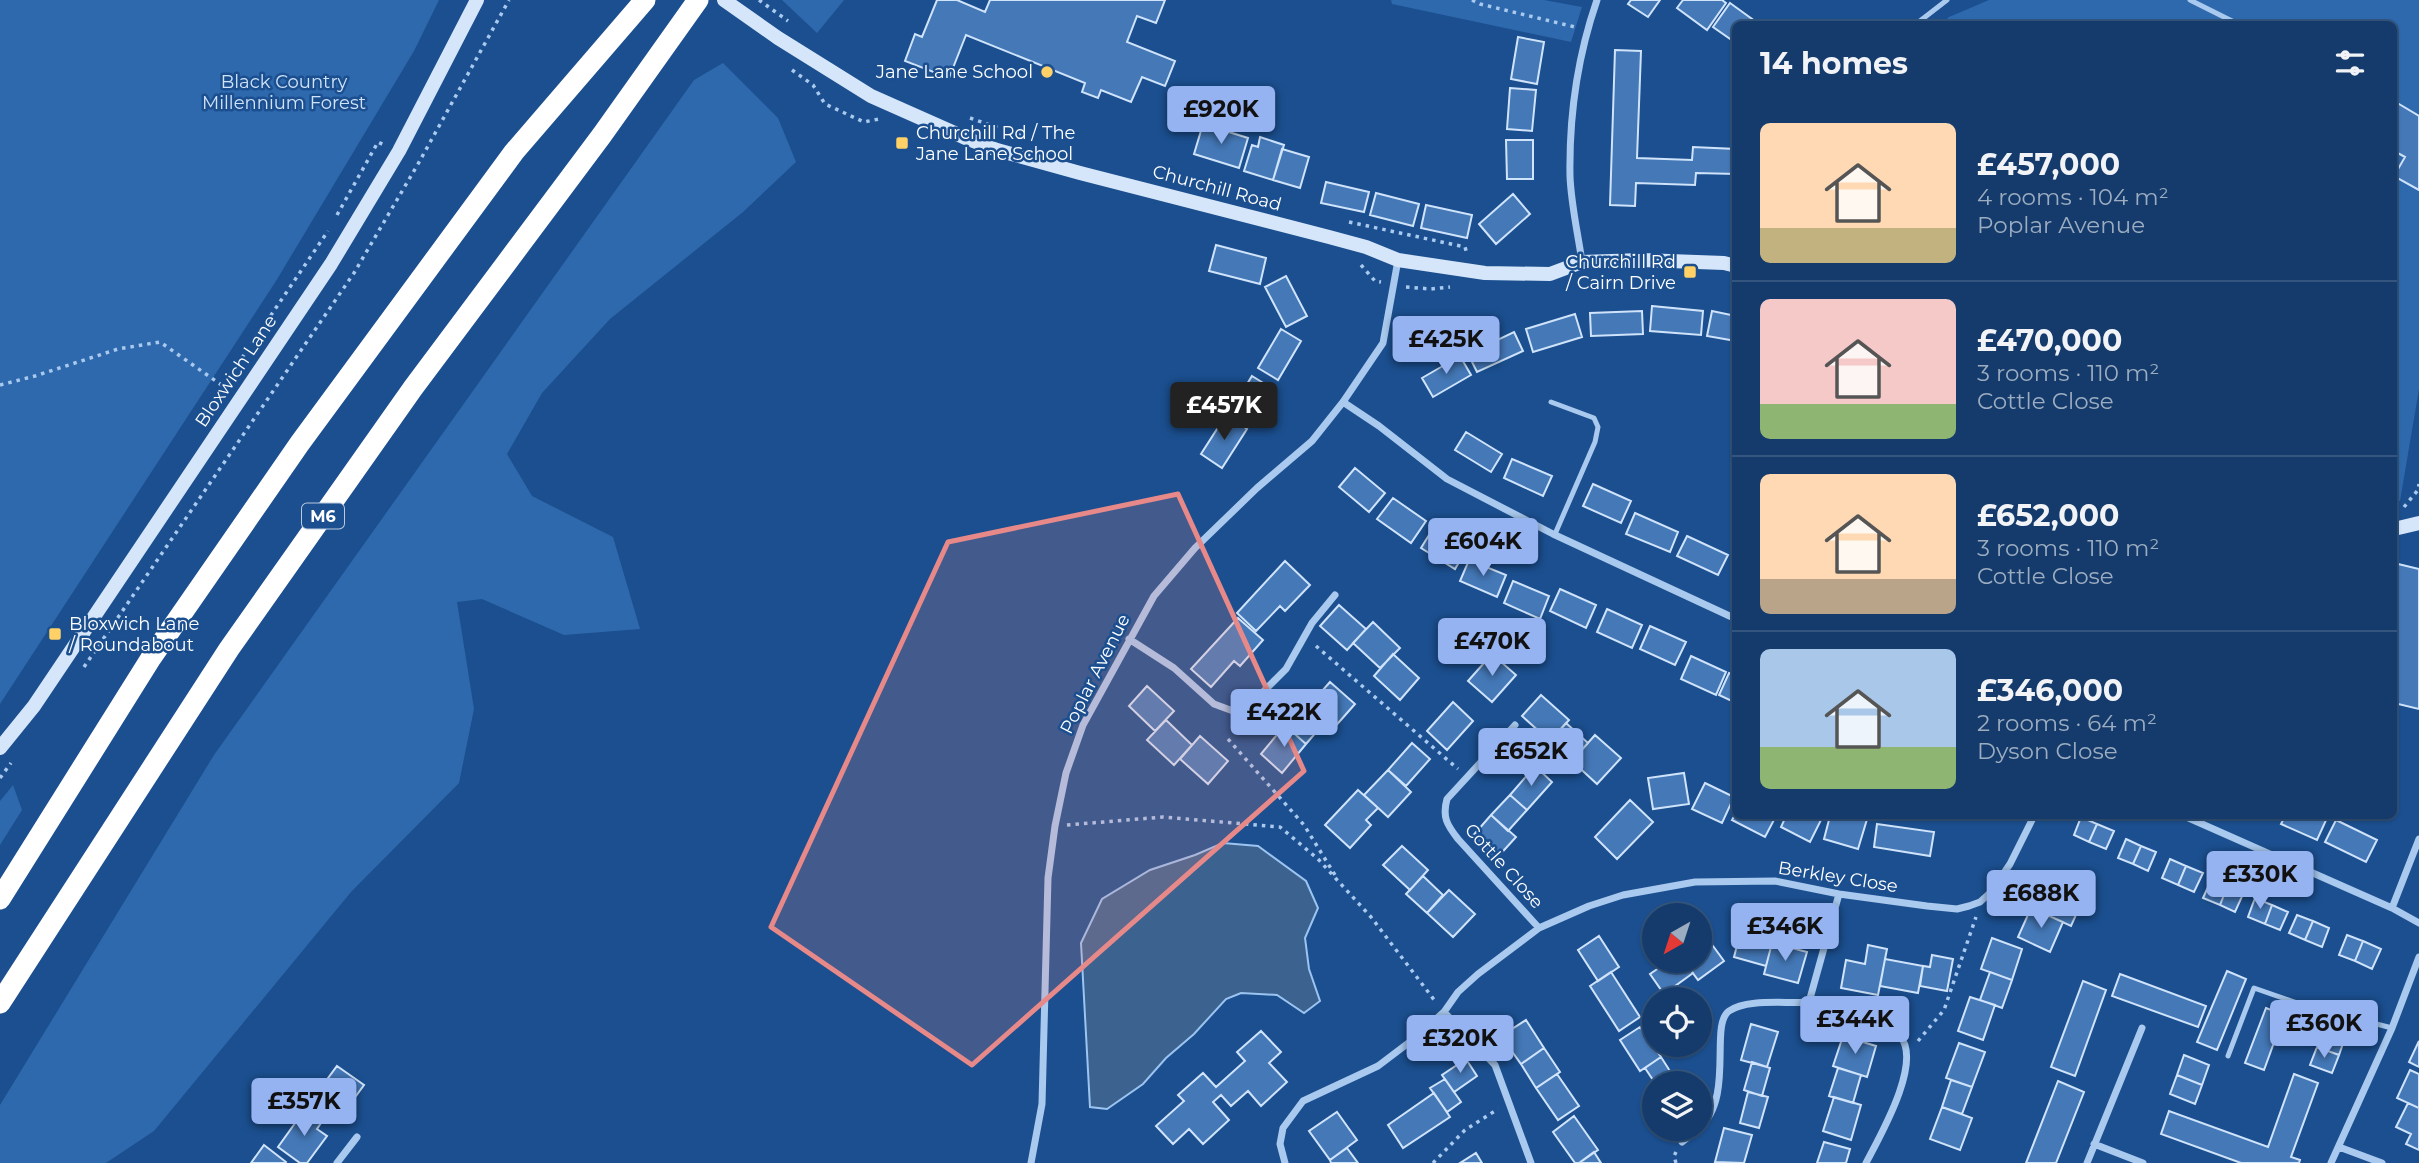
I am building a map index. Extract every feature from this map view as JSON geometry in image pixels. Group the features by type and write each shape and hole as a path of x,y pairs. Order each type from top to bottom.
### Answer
{"highway":[{"name":"M6","path":"0,1003 237,638 413,388 699,0"},
{"path":"0,899 151,658 300,443 514,152 639,6"}],"street":[{"name":"Bloxwich Lane","path":"0,748 42,695 323,275 399,151 477,0"},
{"name":"Churchill Road","path":"724,0 778,38 871,96 998,150 1366,247 1398,260 1475,272 1549,274 1582,262 1642,260 1732,265"},
{"path":"1582,262 1570,178 1572,110 1588,30 1597,0"},
{"name":"Poplar Avenue","path":"1031,1163 1042,1104 1048,878 1066,773 1083,725 1154,596 1195,548 1257,488 1312,441 1383,344 1398,260"},
{"path":"1343,402 1379,426 1447,479 1555,534 1732,617"},
{"path":"2397,528 2419,523"},
{"path":"1129,639 1174,668 1214,704 1233,711 1246,709 1260,698 1286,669 1312,623 1335,595"},
{"name":"Cottle Close","path":"1515,726 1447,799 1444,811 1446,824 1539,928"},
{"path":"1980,902 1991,892 2010,864 2032,819"},
{"path":"2191,819 2392,908 2419,923"},
{"path":"2392,908 2419,839"},
{"name":"Berkley Close","path":"1285,1160 1280,1144 1283,1128 1303,1101 1378,1066 1444,1012 1458,992 1478,974 1539,928 1589,906 1623,895 1695,882 1775,881 1839,894 1957,909 1980,902"},
{"path":"1809,1002 1839,894"},
{"path":"2331,1163 2392,1028 2419,957"},
{"path":"1712,1108 1721,1073 1722,1018 1729,1010 1751,1003 1809,1002 1857,1018 1900,1036 1906,1043 1908,1054 1907,1065 1887,1124 1866,1163"},
{"path":"1444,1012 1495,1065 1531,1163"},
{"path":"2087,1163 2142,1028"},
{"path":"337,1163 357,1137"},
{"path":"2094,1144 2143,1163"},
{"path":"2339,1147 2382,1163"}],"lane":[{"path":"1920,21 1947,0"},
{"path":"2190,0 2232,21"},
{"path":"1551,402 1594,418 1598,427 1595,442 1555,534"},
{"path":"2228,1056 2254,988 2303,1005 2392,1028"},
{"path":"1277,1163 1285,1160"}],"path":[{"path":"82,670 354,274 509,0"},
{"path":"759,0 798,27"},
{"path":"1472,0 1588,30"},
{"path":"964,116 1023,137"},
{"path":"337,215 379,142 418,164"},
{"path":"1329,237 1344,221 1465,247 1475,272"},
{"path":"0,385 118,349 160,342 223,386 330,227"},
{"path":"2398,514 2418,490 2419,484"},
{"path":"1305,636 1467,777"},
{"path":"1228,739 1304,825 1340,883"},
{"path":"0,778 16,756"},
{"path":"1055,826 1163,817 1280,827 1318,859 1371,916 1444,1012"},
{"path":"1908,1054 1944,1010 1980,902"},
{"path":"1433,1163 1465,1130 1509,1102"}],"highlighted area":[{"path":"1178,494 1304,771 972,1065 771,927 948,542"}],"green space":[{"name":"Black Country Millennium Forest","path":"0,0 439,0 414,51 276,281 0,704"},
{"path":"782,0 844,0 817,33"},
{"path":"1391,0 1544,0 1582,7 1571,42 1392,4"},
{"path":"1989,0 2419,0 2419,389 2400,501 2397,501 2397,21 1944,21"},
{"path":"723,63 778,118 796,162 743,212 610,319 542,393 507,454 532,496 613,537 640,629 564,635 482,599 457,602 474,709 459,783 351,892 154,1131 106,1163 0,1163 0,1105 214,755 694,80"},
{"path":"13,785 22,810 0,845 0,801"}],"shaded area":[{"path":"1223,843 1258,846 1306,881 1318,908 1305,938 1309,969 1320,1001 1304,1013 1277,995 1241,993 1226,999 1143,1084 1107,1109 1090,1107 1081,943 1102,899 1150,870"}],"building":[{"path":"937,0 957,0 985,12 990,0 1165,0 1156,23 1137,16 1127,42 1175,61 1165,86 1142,77 1131,102 1101,90 1098,98 1082,92 1085,83 966,35 949,78 905,61 915,34 922,37"},
{"path":"1631,0 1660,0 1648,17 1628,4"},
{"path":"1683,0 1722,0 1726,3 1707,30 1677,8"},
{"path":"1730,3 1755,21 1732,21 1732,40 1713,27"},
{"path":"1518,37 1544,42 1537,84 1511,79"},
{"path":"1615,50 1641,51 1637,158 1692,160 1693,147 1732,149 1732,174 1696,173 1695,185 1636,183 1635,206 1610,205"},
{"path":"1510,88 1536,90 1532,131 1507,129"},
{"path":"2397,103 2419,116 2419,190 2397,178 2397,171 2405,157 2397,153"},
{"path":"1203,124 1248,138 1239,168 1194,154"},
{"path":"1260,137 1284,145 1273,180 1244,171 1252,145 1258,147"},
{"path":"1506,140 1533,140 1533,179 1507,179"},
{"path":"1282,149 1309,157 1300,188 1273,180"},
{"path":"1326,182 1369,192 1364,212 1321,203"},
{"path":"1376,193 1419,204 1413,226 1370,215"},
{"path":"1513,194 1530,214 1496,244 1479,224"},
{"path":"1426,205 1472,215 1467,238 1421,228"},
{"path":"1216,245 1266,258 1260,284 1209,271"},
{"path":"1286,276 1307,316 1286,327 1265,287"},
{"path":"1652,306 1703,311 1701,335 1650,331"},
{"path":"1642,311 1643,334 1591,336 1590,313"},
{"path":"1712,311 1732,315 1732,340 1707,336"},
{"path":"1575,314 1582,337 1533,352 1526,329"},
{"path":"1281,329 1301,341 1278,380 1258,368"},
{"path":"1514,332 1523,351 1477,372 1468,354"},
{"path":"1460,356 1471,375 1433,397 1422,378"},
{"path":"1252,376 1273,389 1251,423 1231,410"},
{"path":"1226,415 1247,429 1222,468 1201,454"},
{"path":"1466,432 1502,454 1491,472 1455,450"},
{"path":"1512,459 1552,476 1543,496 1504,478"},
{"path":"1355,468 1385,493 1369,512 1339,487"},
{"path":"1593,484 1631,501 1621,523 1583,506"},
{"path":"1393,498 1426,521 1411,543 1377,519"},
{"path":"1635,513 1678,532 1670,552 1626,534"},
{"path":"1434,527 1468,547 1455,569 1421,548"},
{"path":"1687,536 1728,555 1718,575 1677,556"},
{"path":"1469,560 1506,575 1497,597 1460,581"},
{"path":"1285,561 1310,585 1285,611 1280,606 1256,631 1237,613"},
{"path":"2397,564 2419,569 2419,709 2397,704"},
{"path":"1513,581 1549,596 1540,619 1504,603"},
{"path":"1560,589 1596,605 1586,628 1550,611"},
{"path":"1339,605 1366,629 1347,650 1320,626"},
{"path":"1607,609 1642,625 1632,648 1597,632"},
{"path":"1238,618 1263,640 1240,666 1234,661 1211,687 1191,669"},
{"path":"1373,622 1400,648 1380,668 1353,643"},
{"path":"1650,626 1686,642 1675,665 1640,649"},
{"path":"1393,654 1419,678 1400,700 1374,676"},
{"path":"1492,654 1516,675 1492,702 1468,681"},
{"path":"1691,656 1726,672 1716,695 1681,679"},
{"path":"1729,673 1732,674 1732,701 1719,695"},
{"path":"1330,682 1355,704 1332,730 1307,708"},
{"path":"1147,686 1174,711 1155,731 1129,706"},
{"path":"1541,695 1569,720 1550,741 1522,716"},
{"path":"1453,702 1473,721 1447,750 1427,731"},
{"path":"1307,708 1324,723 1306,744 1289,729"},
{"path":"1166,720 1192,745 1174,765 1147,740"},
{"path":"1566,723 1588,743 1572,761 1550,741"},
{"path":"1285,725 1306,744 1282,773 1261,754"},
{"path":"1595,735 1621,758 1597,784 1572,761"},
{"path":"1200,736 1228,761 1208,784 1180,759"},
{"path":"1412,743 1430,759 1406,786 1388,770"},
{"path":"1535,766 1552,782 1527,810 1510,795"},
{"path":"1388,770 1411,792 1388,817 1364,795"},
{"path":"1684,773 1689,804 1653,809 1648,778"},
{"path":"1705,783 1732,796 1722,823 1692,809"},
{"path":"1358,790 1378,808 1366,820 1371,825 1350,848 1325,825"},
{"path":"1510,795 1527,810 1508,831 1491,815"},
{"path":"1630,800 1653,822 1617,859 1595,837"},
{"path":"1491,815 1516,837 1495,860 1471,838"},
{"path":"1733,819 1774,819 1765,837"},
{"path":"1785,819 1822,819 1810,842 1781,827"},
{"path":"1829,819 1867,819 1858,849 1824,839"},
{"path":"2080,819 2097,824 2089,842 2074,835"},
{"path":"2284,819 2327,819 2317,840 2281,824"},
{"path":"2336,820 2377,840 2366,862 2325,842"},
{"path":"1877,824 1934,832 1930,856 1874,847"},
{"path":"2097,824 2114,831 2106,849 2089,842"},
{"path":"2126,839 2141,846 2133,864 2118,858"},
{"path":"1402,846 1428,870 1410,890 1383,865"},
{"path":"2141,846 2156,852 2148,871 2133,864"},
{"path":"2170,859 2186,866 2178,885 2162,878"},
{"path":"2186,866 2203,873 2194,892 2178,885"},
{"path":"1423,876 1443,895 1427,913 1406,894"},
{"path":"2212,878 2228,885 2220,905 2203,898"},
{"path":"2228,885 2244,892 2235,912 2220,905"},
{"path":"2043,889 2080,906 2071,926 2034,909"},
{"path":"1449,890 1475,914 1453,937 1427,913"},
{"path":"2255,898 2272,905 2265,924 2248,917"},
{"path":"2272,905 2288,912 2280,930 2265,924"},
{"path":"2031,908 2063,922 2050,952 2018,937"},
{"path":"2297,915 2313,921 2305,940 2289,933"},
{"path":"2313,921 2329,928 2322,947 2305,940"},
{"path":"1740,934 1772,943 1766,966 1734,957"},
{"path":"2347,935 2363,941 2355,961 2339,955"},
{"path":"1599,936 1619,967 1598,981 1578,950"},
{"path":"1992,938 2022,949 2012,980 1981,969"},
{"path":"2363,941 2381,949 2372,969 2355,961"},
{"path":"1772,943 1807,952 1798,983 1764,974"},
{"path":"1712,945 1724,961 1712,970"},
{"path":"1868,945 1887,949 1878,995 1841,988 1846,960 1865,964"},
{"path":"1932,955 1953,959 1947,991 1920,986 1923,966 1930,967"},
{"path":"1885,959 1923,966 1918,993 1880,986"},
{"path":"2227,971 2246,979 2217,1050 2197,1042"},
{"path":"1611,972 1640,1017 1619,1031 1590,986"},
{"path":"1990,972 2012,980 2002,1008 1980,1000"},
{"path":"1693,973 1708,973 1698,980"},
{"path":"1693,973 1674,987 1659,987 1650,974"},
{"path":"2120,974 2206,1006 2198,1027 2112,996"},
{"path":"2083,981 2106,990 2075,1076 2051,1067"},
{"path":"1970,997 1995,1005 1983,1040 1958,1031"},
{"path":"2266,1008 2284,1015 2264,1070 2245,1063"},
{"path":"1526,1020 1544,1048 1521,1064 1501,1036"},
{"path":"1751,1024 1778,1032 1767,1067 1741,1060"},
{"path":"1640,1027 1642,1057 1661,1057 1640,1071 1620,1040"},
{"path":"2324,1027 2346,1035 2339,1055 2317,1047"},
{"path":"1261,1031 1281,1052 1269,1063 1287,1082 1261,1106 1248,1091 1231,1106 1221,1095 1213,1102 1229,1120 1203,1144 1189,1129 1173,1144 1156,1126 1184,1101 1178,1095 1203,1073 1216,1087 1245,1061 1237,1052"},
{"path":"1843,1036 1876,1046 1867,1077 1833,1066"},
{"path":"2419,1041 2419,1067 2409,1062"},
{"path":"1959,1043 1985,1052 1972,1087 1946,1078"},
{"path":"2317,1047 2339,1055 2332,1073 2310,1065"},
{"path":"1544,1048 1560,1072 1536,1088 1521,1064"},
{"path":"2184,1055 2209,1065 2202,1085 2177,1075"},
{"path":"1661,1057 1670,1071 1647,1071 1645,1068"},
{"path":"1466,1059 1477,1076 1454,1092 1442,1075"},
{"path":"1752,1062 1770,1068 1762,1096 1744,1090"},
{"path":"337,1066 364,1085 342,1115 332,1108 323,1120 306,1108"},
{"path":"1838,1068 1861,1075 1853,1103 1829,1096"},
{"path":"2410,1070 2419,1074 2419,1108 2397,1098"},
{"path":"1557,1074 1579,1106 1558,1120 1536,1088"},
{"path":"2294,1074 2318,1083 2291,1157 2300,1160 2299,1163 2241,1163 2161,1134 2169,1111 2268,1147"},
{"path":"2177,1075 2202,1085 2195,1104 2170,1094"},
{"path":"1445,1079 1461,1102 1447,1112 1430,1088"},
{"path":"1951,1080 1972,1087 1962,1114 1942,1107"},
{"path":"2058,1081 2084,1092 2056,1163 2026,1163"},
{"path":"1748,1092 1768,1097 1759,1128 1740,1123"},
{"path":"1434,1093 1450,1117 1403,1148 1388,1125"},
{"path":"1834,1097 1861,1105 1851,1140 1823,1131"},
{"path":"2408,1103 2419,1108 2419,1150 2406,1144 2411,1134 2396,1127"},
{"path":"1942,1107 1972,1118 1960,1150 1930,1139"},
{"path":"306,1108 323,1120 317,1129 327,1136 307,1163 300,1163 278,1147"},
{"path":"1337,1112 1357,1140 1330,1160 1309,1131"},
{"path":"1574,1116 1598,1150 1579,1163 1575,1163 1553,1132"},
{"path":"1724,1128 1752,1135 1744,1163 1715,1162"},
{"path":"1824,1142 1850,1149 1846,1163 1817,1163"},
{"path":"264,1145 286,1162 251,1163"},
{"path":"1347,1148 1358,1163 1331,1163 1330,1160"},
{"path":"1594,1152 1601,1163 1579,1163"},
{"path":"1476,1153 1482,1163 1460,1163"}],"place":[{"name":"Jane Lane School","path":"1047,72"},
{"name":"Churchill Rd / The Jane Lane School","path":"902,143"},
{"name":"Churchill Rd / Cairn Drive","path":"1690,272"},
{"name":"Bloxwich Lane / Roundabout","path":"55,634"}]}
